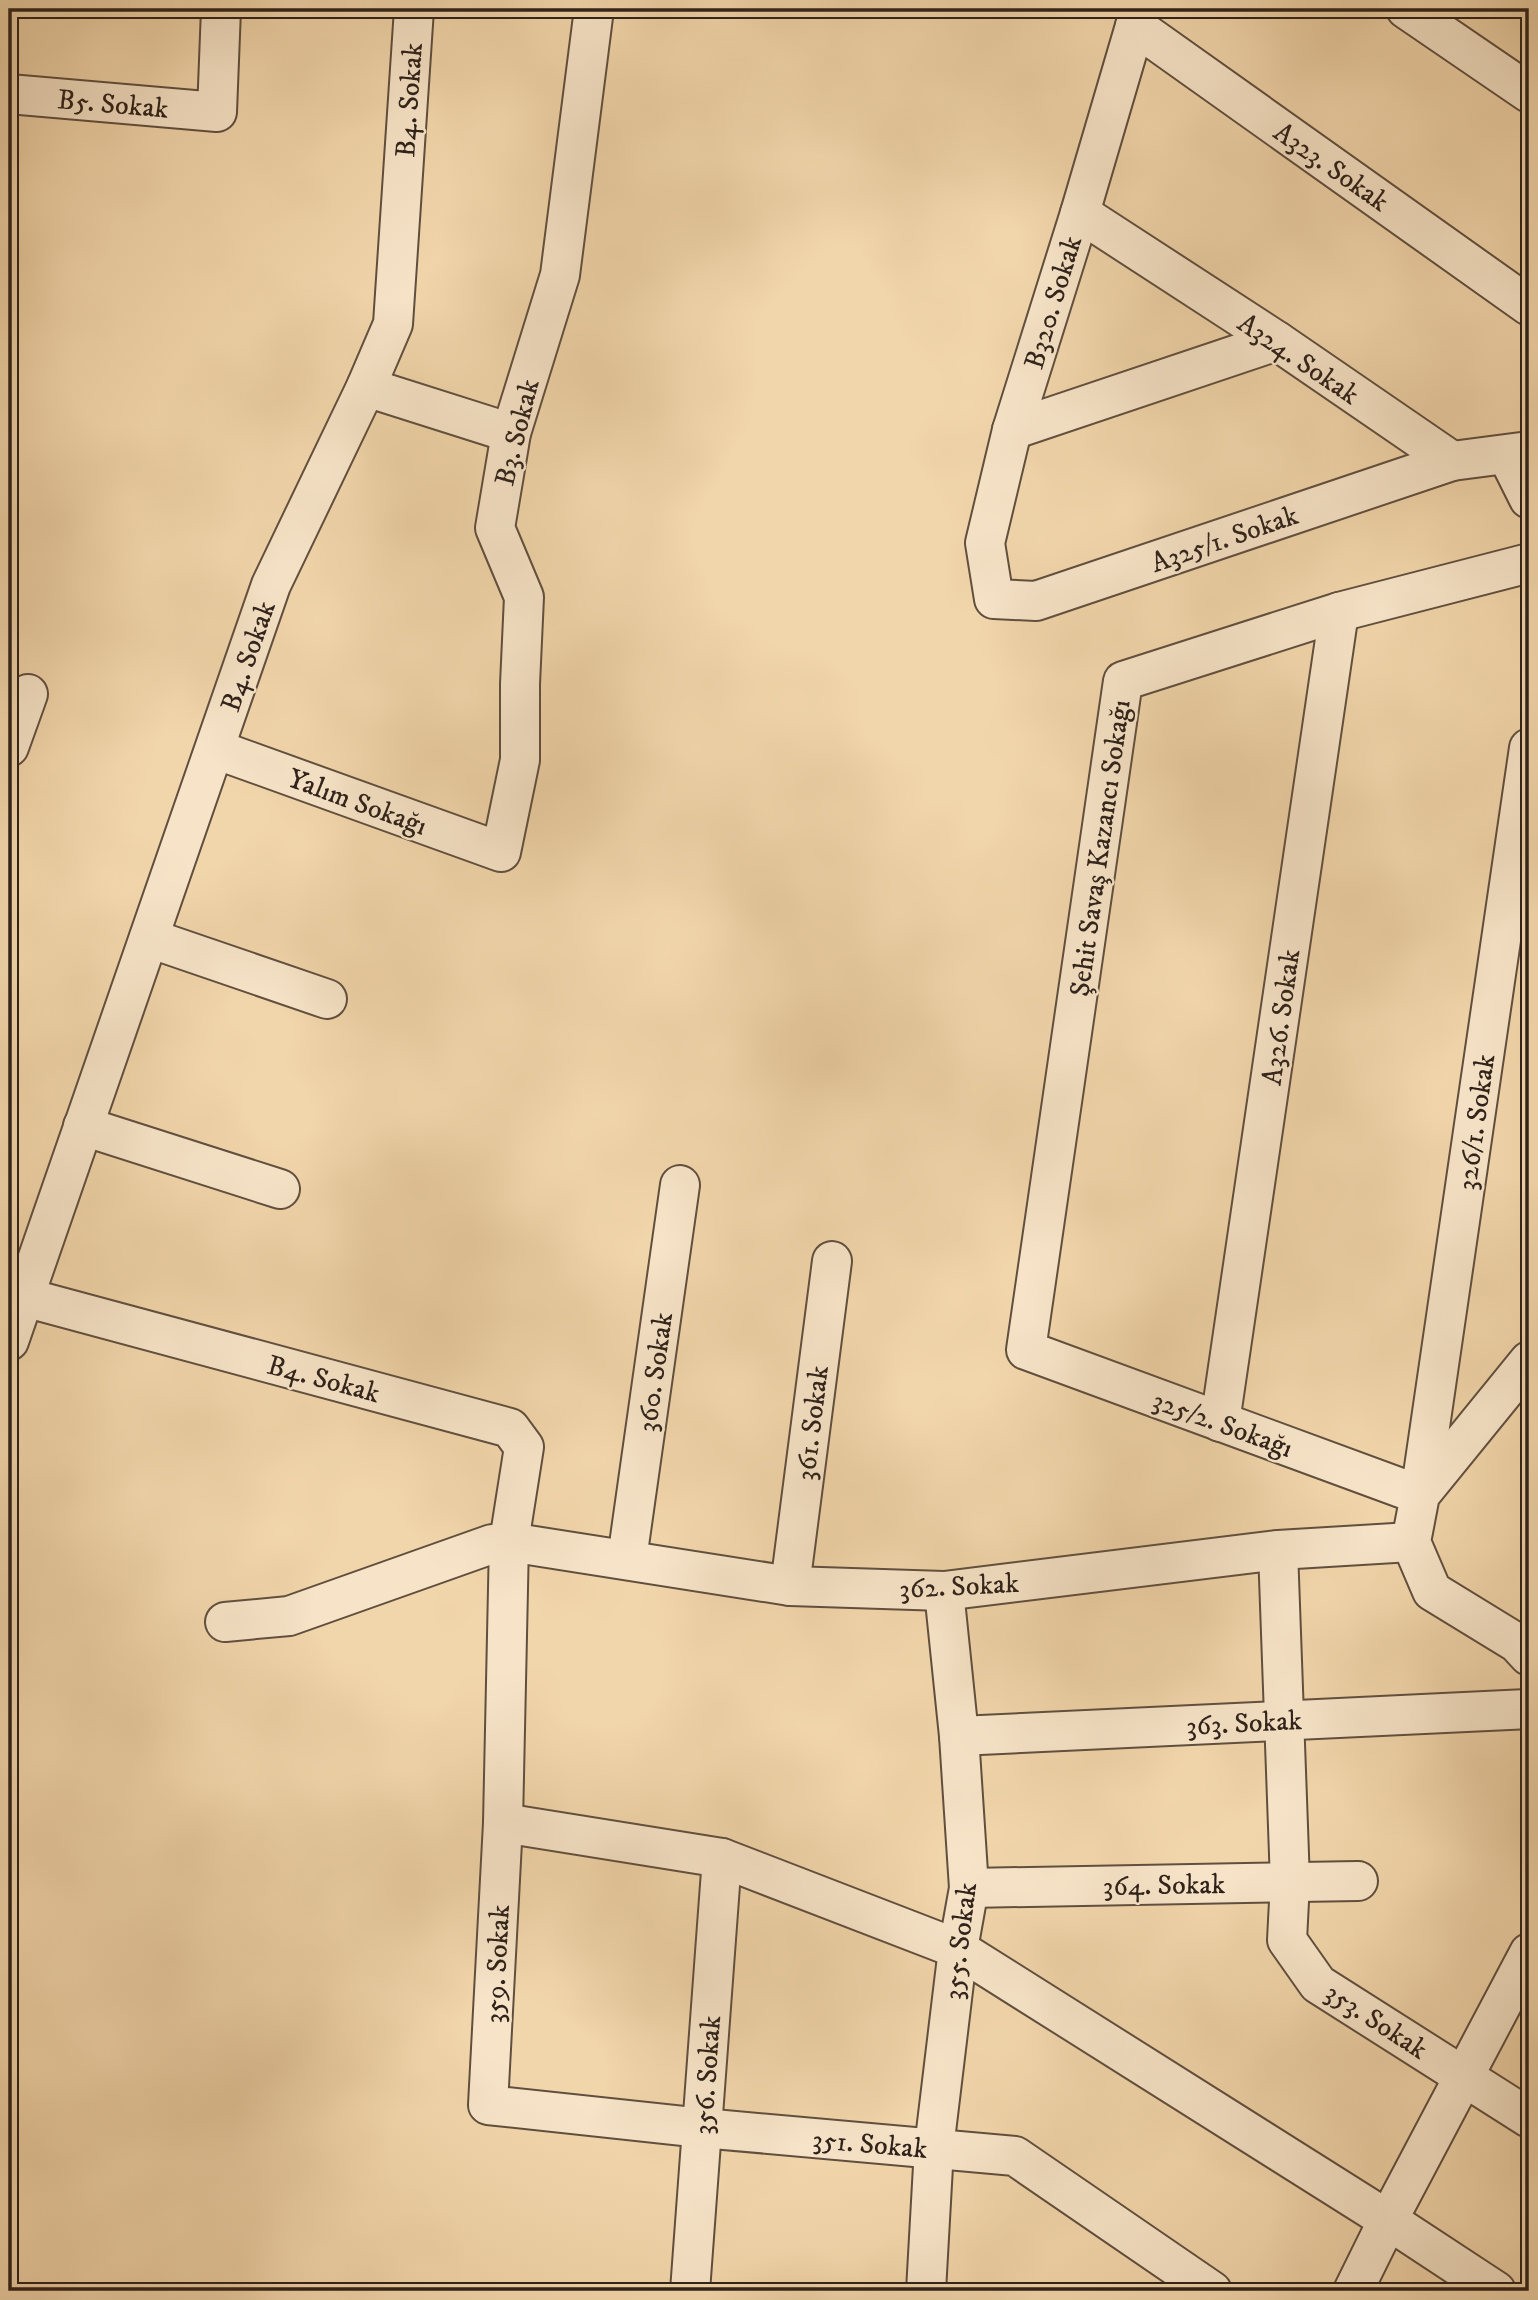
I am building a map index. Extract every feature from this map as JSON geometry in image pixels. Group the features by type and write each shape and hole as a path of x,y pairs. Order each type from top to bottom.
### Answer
{"street":[{"name":"B5. Sokak","path":"9,94 217,112 221,9"},
{"name":"B4. Sokak","path":"414,9 393,324 366,387 271,585 83,1126 16,1295 510,1428 524,1447 509,1542 503,1823"},
{"name":"B3. Sokak","path":"501,852 520,760 524,597 495,528 511,433 560,275 594,9"},
{"path":"1406,9 1529,93"},
{"name":"B320. Sokak","path":"994,599 985,543 1012,430 1138,18"},
{"name":"A323. Sokak","path":"1138,18 1529,306"},
{"name":"A324. Sokak","path":"1080,213 1277,341 1452,461"},
{"path":"1012,430 1277,341"},
{"path":"366,387 511,433"},
{"path":"1452,461 1518,453 1529,499"},
{"name":"A325/1. Sokak","path":"994,599 1036,601 1452,461"},
{"name":"Şehit Savaş Kazancı Sokağı","path":"1026,1350 1123,681 1339,612 1529,563"},
{"name":"A326. Sokak","path":"1220,1422 1339,612"},
{"path":"9,747 27,694"},
{"name":"326/1. Sokak","path":"1411,1542 1420,1496 1529,748"},
{"name":"Yalım Sokağı","path":"215,749 501,852"},
{"path":"149,938 327,999"},
{"path":"83,1126 280,1189"},
{"name":"360. Sokak","path":"626,1559 680,1185"},
{"name":"361. Sokak","path":"790,1586 832,1261"},
{"path":"9,1341 16,1295"},
{"name":"325/2. Sokağı","path":"1026,1350 1420,1496"},
{"path":"1420,1496 1529,1361"},
{"path":"225,1622 289,1616 492,1544 509,1542"},
{"name":"362. Sokak","path":"509,1542 790,1586 944,1591 1278,1550 1411,1542"},
{"path":"1411,1542 1432,1591 1517,1643 1529,1656"},
{"name":"353. Sokak","path":"1278,1550 1290,1882 1287,1940 1318,1984 1529,2118"},
{"name":"355. Sokak","path":"926,2291 934,2148 958,1949 969,1888 959,1736 944,1591"},
{"name":"363. Sokak","path":"959,1736 1529,1709"},
{"path":"503,1823 722,1858 958,1949 1496,2291"},
{"name":"359. Sokak","path":"488,2105 503,1823"},
{"name":"356. Sokak","path":"690,2291 722,1858"},
{"name":"364. Sokak","path":"969,1888 1358,1881"},
{"path":"1353,2291 1529,1953"},
{"name":"351. Sokak","path":"488,2105 702,2128 1015,2156 1212,2291"}]}
